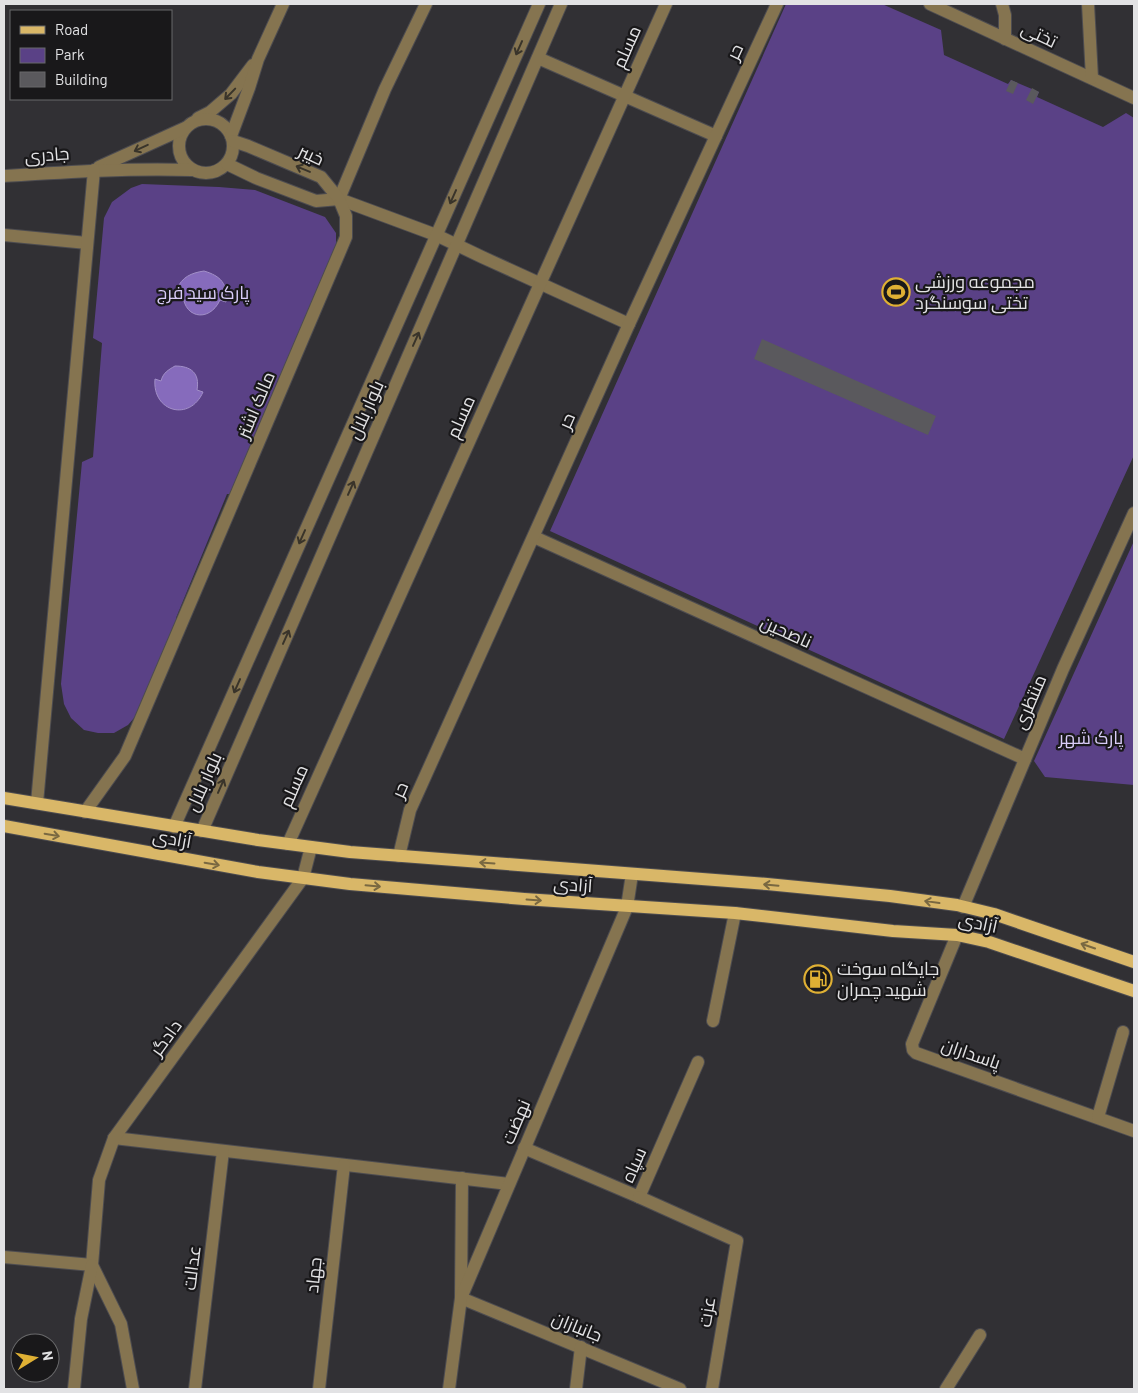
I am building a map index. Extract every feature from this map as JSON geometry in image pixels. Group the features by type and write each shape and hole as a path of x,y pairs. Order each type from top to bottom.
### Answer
{"main road":[{"name":"آزادی","path":"4,798 174,827 350,852 776,885 890,896 994,914 1134,962"},
{"name":"آزادی","path":"4,826 249,870 350,884 627,907 735,913 893,931 957,935 989,942 1134,991"}],"street":[{"path":"232,139 228,129 219,122 208,118 190,124 179,138 179,151 184,162 192,170 204,174 217,172 227,164 232,154 232,139 258,59 282,4"},
{"path":"339,199 385,89 426,4"},
{"name":"بلوار بلال","path":"174,827 539,4"},
{"name":"بلوار بلال","path":"202,831 561,4"},
{"name":"مسلم","path":"288,844 666,4"},
{"name":"حر","path":"399,856 410,810 629,324 777,4"},
{"name":"تختی","path":"930,4 1134,98"},
{"path":"1002,4 1005,39"},
{"path":"1088,4 1092,78"},
{"path":"538,58 716,136"},
{"path":"37,803 94,170 190,124 210,112 231,94 258,59"},
{"name":"خیبر","path":"232,139 321,177 339,199"},
{"path":"227,164 256,178 316,201 339,199 436,235 629,324"},
{"name":"جادری","path":"4,176 146,168 192,170"},
{"name":"مالک اشتر","path":"85,812 125,756 346,237 346,216 339,199"},
{"path":"4,235 87,244"},
{"name":"منتظری","path":"962,907 1063,668 1134,513"},
{"name":"ناصحین","path":"534,537 1025,760"},
{"name":"دادگر","path":"74,1389 81,1319 92,1265 99,1180 114,1138 303,878 311,847"},
{"name":"نهضت","path":"449,1389 461,1298 627,907 632,874"},
{"path":"713,1021 735,913"},
{"name":"پاسداران","path":"957,935 912,1044 913,1050 916,1053 1134,1131"},
{"path":"1098,1117 1123,1032"},
{"name":"سپاه","path":"524,1148 639,1197 698,1062"},
{"path":"114,1138 509,1184"},
{"name":"عدالت","path":"195,1389 223,1151"},
{"name":"جهاد","path":"320,1389 344,1165"},
{"path":"461,1298 462,1178"},
{"name":"عزت","path":"639,1197 737,1241 712,1389"},
{"path":"4,1257 92,1265 121,1324 133,1389"},
{"name":"جانبازان","path":"461,1298 680,1389"},
{"path":"946,1389 980,1335"},
{"path":"576,1389 581,1348"}],"green space":[{"name":"مجموعه ورزشی تختی سوسنگرد","path":"786,4 882,4 941,30 944,55 1008,84 1011,80 1039,92 1037,97 1103,127 1126,113 1134,118 1134,455 1004,739 550,531"},
{"name":"پارک سید فرج","path":"142,184 255,190 325,217 336,233 336,251 234,494 227,494 176,618 180,620 141,710 128,725 114,733 98,733 84,730 71,718 64,704 61,684 82,462 93,457 102,343 93,338 104,218 112,202 131,188"},
{"name":"پارک شهر","path":"1134,541 1134,785 1045,777 1034,761"}],"shaded area":[{"path":"204,271 215,275 222,282 226,290 226,302 220,300 215,308 203,315 191,312 186,307 183,290 177,289 188,276"},
{"path":"175,366 190,369 196,375 197,390 203,392 190,407 181,410 165,406 159,399 156,390 155,379 161,381 166,372"}],"building":[{"path":"1011,80 1018,83 1013,94 1006,91"},
{"path":"1032,88 1039,92 1033,104 1026,100"},
{"path":"762,339 936,416 928,435 754,359"}],"place":[{"name":"مجموعه ورزشی تختی سوسنگرد","path":"896,292"},
{"name":"جایگاه سوخت شهید چمران","path":"818,979"}]}
